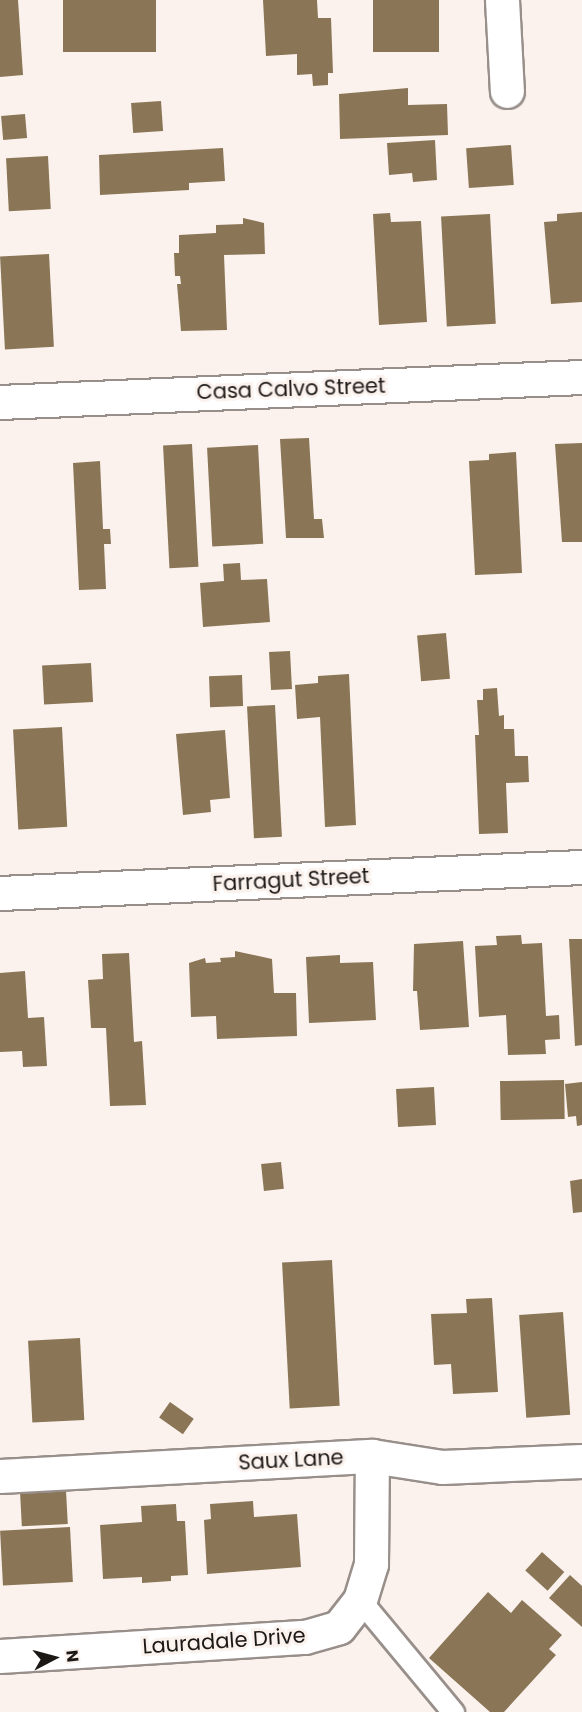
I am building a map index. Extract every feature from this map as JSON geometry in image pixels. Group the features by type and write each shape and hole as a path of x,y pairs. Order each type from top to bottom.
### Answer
{"street":[{"path":"502,0 507,91"},
{"name":"Casa Calvo Street","path":"0,402 582,377"},
{"name":"Farragut Street","path":"0,893 582,867"},
{"name":"Saux Lane","path":"0,1476 372,1456 442,1467 582,1461"},
{"name":"Lauradale Drive","path":"0,1656 305,1637 339,1627 360,1600 370,1564 372,1456"}],"lane":[{"path":"360,1600 453,1712"}],"building":[{"path":"0,0 18,0 23,75 0,77"},
{"path":"63,0 156,0 156,52 63,52"},
{"path":"263,0 317,0 318,18 331,18 333,73 328,73 328,85 313,86 312,74 297,75 297,54 266,56"},
{"path":"373,0 439,0 439,52 373,52"},
{"path":"408,88 408,105 447,104 448,135 340,139 339,94"},
{"path":"161,101 163,131 133,133 131,103"},
{"path":"25,114 27,138 3,140 1,116"},
{"path":"435,140 437,180 413,182 412,173 389,175 387,143"},
{"path":"511,145 514,185 469,188 466,148"},
{"path":"223,148 225,181 189,183 189,190 100,195 99,155"},
{"path":"48,156 51,209 9,211 6,158"},
{"path":"582,212 582,302 551,304 544,222 557,221 557,214"},
{"path":"390,213 391,222 421,221 427,322 379,325 373,214"},
{"path":"490,214 496,324 447,326 441,217"},
{"path":"243,218 264,223 265,254 224,255 227,330 181,331 177,284 181,284 180,276 175,276 174,253 179,253 179,235 216,233 216,225 243,224"},
{"path":"49,254 54,347 5,349 0,257"},
{"path":"309,438 314,519 322,519 324,538 286,538 280,439"},
{"path":"582,443 582,542 562,542 555,444"},
{"path":"192,444 198,567 169,568 163,446"},
{"path":"258,445 263,544 212,547 207,448"},
{"path":"516,452 522,573 475,575 469,461 489,460 489,454"},
{"path":"100,461 103,529 110,529 111,544 104,544 106,589 79,590 73,463"},
{"path":"240,563 241,580 267,579 270,622 203,627 200,583 224,581 223,564"},
{"path":"446,633 450,679 421,681 417,636"},
{"path":"290,651 292,689 271,690 269,652"},
{"path":"91,663 93,702 44,705 42,666"},
{"path":"349,674 356,825 325,827 320,717 297,719 295,685 318,683 318,676"},
{"path":"242,675 243,706 210,707 209,676"},
{"path":"497,688 499,716 504,715 504,729 514,729 515,756 528,756 529,782 506,783 508,833 479,834 475,735 479,735 477,700 483,700 483,689"},
{"path":"275,705 282,837 254,838 247,706"},
{"path":"62,727 67,827 18,829 13,730"},
{"path":"225,730 230,798 210,800 211,812 183,815 176,734"},
{"path":"521,935 522,944 542,943 546,1016 559,1015 560,1039 545,1040 546,1054 508,1055 506,1015 479,1017 475,946 497,945 496,936"},
{"path":"569,939 582,939 582,1045 575,1046"},
{"path":"463,941 469,1027 420,1030 417,991 413,991 414,944"},
{"path":"235,951 272,959 274,993 296,993 297,1036 217,1039 216,1016 191,1017 189,963 205,958 206,963 221,962 220,958 235,957"},
{"path":"129,953 134,1042 142,1041 146,1105 110,1106 106,1028 91,1028 88,980 103,979 102,954"},
{"path":"340,955 340,963 373,962 376,1020 309,1023 306,957"},
{"path":"25,971 28,1018 44,1017 47,1066 23,1067 22,1051 0,1052 0,973"},
{"path":"564,1080 565,1119 501,1120 500,1081"},
{"path":"582,1082 582,1125 577,1126 576,1116 568,1117 565,1084"},
{"path":"434,1087 436,1125 398,1127 396,1089"},
{"path":"281,1162 284,1189 264,1191 261,1164"},
{"path":"582,1179 582,1212 573,1213 570,1181"},
{"path":"332,1260 340,1406 290,1408 282,1263"},
{"path":"492,1298 498,1392 453,1394 451,1364 434,1365 431,1314 467,1313 466,1299"},
{"path":"563,1312 570,1415 526,1418 519,1315"},
{"path":"80,1338 84,1420 32,1423 28,1341"},
{"path":"170,1402 194,1419 183,1434 159,1418"},
{"path":"66,1490 68,1524 22,1526 20,1492"},
{"path":"253,1501 254,1517 297,1514 301,1567 207,1574 204,1520 211,1519 210,1504"},
{"path":"176,1504 177,1521 185,1521 188,1575 171,1576 171,1581 142,1583 142,1577 103,1579 100,1525 142,1522 141,1506"},
{"path":"70,1527 73,1582 3,1586 0,1531"},
{"path":"542,1552 564,1572 548,1591 525,1571"},
{"path":"570,1575 582,1586 582,1627 549,1598"},
{"path":"488,1592 511,1613 522,1600 562,1635 549,1649 556,1655 504,1712 490,1712 429,1658"}]}
